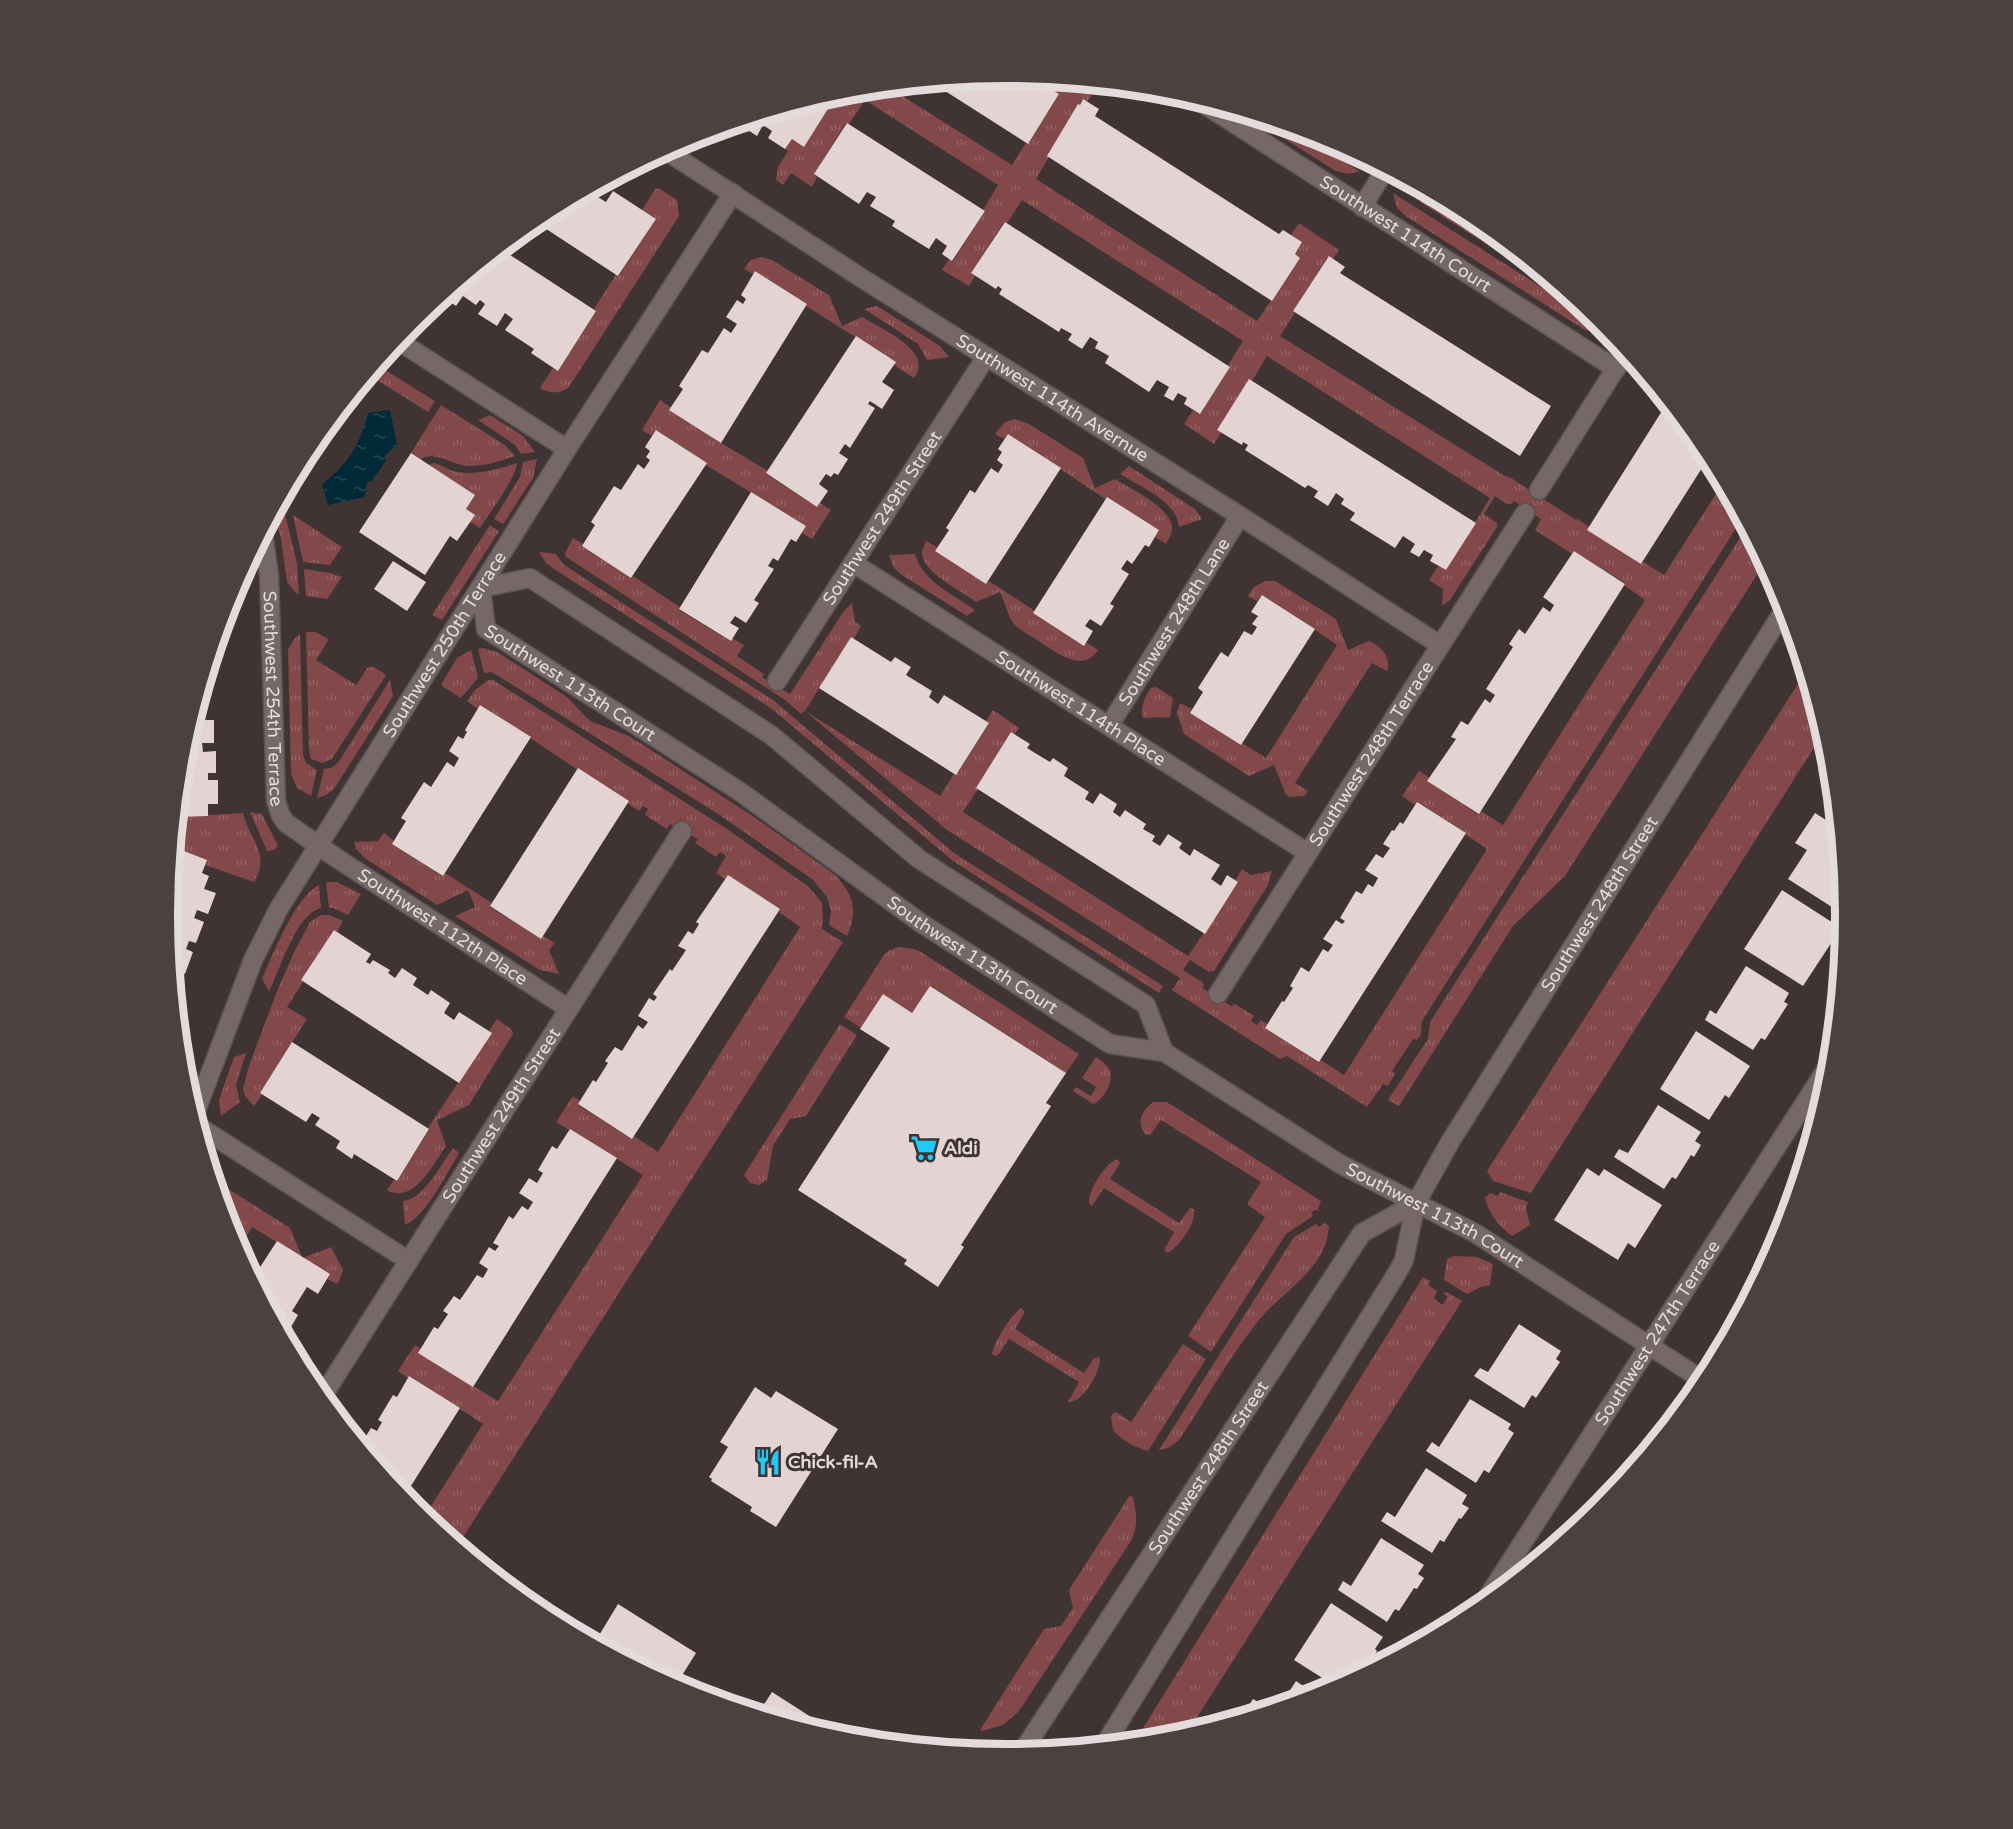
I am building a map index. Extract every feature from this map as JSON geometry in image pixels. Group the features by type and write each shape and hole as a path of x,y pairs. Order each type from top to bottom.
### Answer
{"street":[{"name":"Southwest 114th Court","path":"1218,113 1616,369"},
{"name":"Southwest 114th Avernue","path":"674,156 860,277 1440,645"},
{"path":"1362,207 1382,176"},
{"name":"Southwest 250th Terrace","path":"199,1102 227,1025 264,935 318,844 567,449 733,193"},
{"path":"404,345 567,449"},
{"name":"Southwest 249th Street","path":"777,681 986,357"},
{"path":"1539,490 1622,359"},
{"name":"Southwest 248th Terrace","path":"1218,994 1525,513"},
{"name":"Southwest 248th Lane","path":"1109,726 1240,516"},
{"name":"Southwest 254th Terrace","path":"264,545 269,583 276,801 285,823 318,844"},
{"name":"Southwest 114th Place","path":"853,563 1308,853"},
{"path":"481,588 530,578 764,730 802,759 919,860 1146,1005 1164,1052"},
{"name":"Southwest 113th Court","path":"481,588 486,629 738,791 921,923 1110,1044 1164,1052 1340,1164 1475,1233 1696,1376"},
{"name":"Southwest 248th Street","path":"1110,1737 1404,1260 1416,1203 1450,1142 1780,617"},
{"name":"Southwest 249th Street","path":"327,1389 682,831"},
{"name":"Southwest 112th Place","path":"318,844 348,866 569,1009"},
{"name":"Southwest 247th Terrace","path":"1498,1582 1818,1084"},
{"path":"207,1132 409,1261"},
{"name":"Southwest 248th Street","path":"1028,1743 1362,1233 1416,1203"}],"green space":[{"path":"1046,87 1088,90 1093,93 1087,102 1083,99 1036,179 1257,321 1300,258 1295,254 1302,242 1291,235 1299,223 1339,250 1333,259 1328,257 1293,311 1295,313 1280,336 1576,520 1578,519 1641,564 1643,562 1664,575 1718,490 1738,526 1422,1021 1421,1035 1417,1040 1413,1039 1392,1071 1395,1074 1388,1086 1383,1084 1367,1107 1287,1056 1280,1059 1172,990 1180,978 947,830 805,711 940,796 989,724 986,721 993,710 1019,728 976,788 978,789 963,812 1188,956 1238,883 1235,881 1242,869 1251,875 1272,871 1268,885 1214,971 1209,972 1190,960 1183,970 1202,982 1204,985 1202,988 1231,1006 1235,1004 1254,1016 1251,1021 1257,1025 1261,1020 1267,1024 1265,1028 1344,1075 1487,849 1465,832 1417,802 1415,805 1402,796 1419,771 1430,778 1427,781 1478,814 1481,811 1503,825 1645,600 1624,585 1625,583 1574,551 1572,554 1535,530 1541,519 1514,501 1507,504 1495,496 1484,514 1497,523 1497,527 1450,600 1442,606 1443,589 1429,580 1438,566 1446,570 1490,498 1267,356 1217,430 1221,433 1214,444 1184,424 1193,410 1200,414 1230,367 1228,365 1243,341 1022,200 1007,223 1004,222 971,273 975,276 969,286 942,270 949,259 953,261 985,211 983,210 998,185 865,100 849,124 846,123 814,174 817,177 812,187 791,173 783,185 776,180 778,167 788,151 785,149 792,139 804,146 831,105 898,93 1012,165 1059,95"},
{"path":"1265,127 1325,149 1359,171 1349,174 1336,171"},
{"path":"656,188 677,200 679,216 569,387 555,392 540,388 553,368 558,371 596,311 594,309 616,274 619,276 656,219 642,210"},
{"path":"1393,193 1565,302 1598,333 1585,330 1407,217 1397,208"},
{"path":"1422,198 1467,225 1526,269 1420,202"},
{"path":"761,257 772,260 829,295 842,326 862,317 903,342 912,350 917,359 919,368 914,378 894,365 895,362 806,306 807,304 755,271 753,274 744,269 751,260"},
{"path":"877,306 940,346 949,357 927,360 918,344 864,309"},
{"path":"383,368 435,401 428,412 375,378"},
{"path":"660,400 721,443 768,471 766,474 817,507 820,503 831,510 812,539 802,533 806,526 706,465 657,430 652,436 642,430"},
{"path":"441,405 505,445 515,456 492,463 468,466 432,456 421,459 411,453"},
{"path":"490,415 523,436 535,452 521,454 515,445 478,420"},
{"path":"1015,419 1029,424 1083,458 1095,488 1115,479 1160,508 1171,523 1172,533 1166,544 1155,537 1159,530 1107,497 1105,499 1008,434 1004,439 995,434 1005,422"},
{"path":"537,459 533,478 503,524 494,519 520,477 523,462"},
{"path":"434,463 456,472 471,473 494,470 517,463 507,486 480,528 470,522 466,509 475,495 429,465"},
{"path":"1129,466 1195,509 1202,519 1179,527 1171,509 1164,502 1147,489 1120,474"},
{"path":"284,510 297,563 299,594 287,582 277,523"},
{"path":"293,515 342,547 330,565 303,562"},
{"path":"490,525 499,531 442,620 432,615"},
{"path":"1742,534 1760,570 1565,876 1513,926 1399,1106 1388,1100 1428,1039 1430,1022"},
{"path":"573,538 631,578 633,576 680,607 679,610 730,641 732,638 744,645 737,656 764,674 762,677 790,694 844,611 852,603 855,622 861,626 854,639 851,637 801,714 785,700 566,557 565,553"},
{"path":"926,541 937,547 935,551 986,584 989,581 1035,611 1033,613 1084,645 1086,642 1098,650 1092,657 1085,660 1077,661 1062,656 1016,626 1000,592 976,602 936,575 925,562 922,555"},
{"path":"539,552 556,554 563,564 773,700 954,853 1163,986 1159,993 953,861 772,709 554,569 546,563"},
{"path":"915,554 924,572 932,580 975,610 967,616 902,575 894,568 889,555"},
{"path":"304,569 342,577 327,599 306,596"},
{"path":"1265,581 1275,581 1336,619 1348,650 1369,641 1381,649 1388,662 1387,671 1372,663 1295,783 1308,791 1304,796 1286,795 1274,765 1249,776 1184,734 1177,713 1180,703 1192,709 1190,713 1266,758 1337,645 1262,595 1257,601 1248,596 1254,587"},
{"path":"306,632 315,632 327,638 328,641 316,660 356,685 368,667 374,667 386,675 332,759 323,763 311,759 309,750"},
{"path":"300,634 303,754 306,763 317,770 311,796 297,788 291,774 288,650"},
{"path":"478,649 497,652 567,697 590,721 629,736 659,755 757,819 834,874 846,888 852,902 853,918 847,936 829,925 831,911 827,897 812,879 718,814 500,677 491,672 484,673"},
{"path":"471,650 478,678 461,698 442,686 442,683 457,658"},
{"path":"1801,679 1817,742 1531,1193 1493,1181 1487,1171"},
{"path":"390,680 393,696 334,789 317,798 324,769 331,768 338,763"},
{"path":"488,680 493,680 727,829 809,887 822,903 822,929 843,942 462,1539 429,1509 483,1424 410,1376 408,1378 398,1371 415,1345 421,1349 419,1353 498,1401 643,1175 556,1122 573,1096 580,1101 578,1105 632,1139 634,1136 658,1152 800,927 779,912 780,909 728,876 725,879 716,873 726,856 720,852 716,857 695,843 698,839 670,824 667,829 645,815 648,809 643,806 639,811 481,705 478,709 467,701 475,690"},
{"path":"1156,687 1173,698 1170,717 1143,718 1145,698 1151,688"},
{"path":"250,812 262,814 278,846 274,850 267,851"},
{"path":"243,813 260,855 259,872 254,882 205,865 207,860 180,849 184,817"},
{"path":"384,833 394,841 392,844 442,876 445,873 492,903 490,907 541,939 543,936 555,943 549,950 559,974 540,970 455,916 475,907 468,890 437,905 366,859 356,849 354,842 378,841"},
{"path":"326,882 337,882 361,894 348,915 329,908"},
{"path":"319,885 321,908 312,912 297,931 269,991 262,979 278,942 293,913 310,891"},
{"path":"321,915 329,915 343,921 337,932 334,930 301,980 303,982 287,1007 307,1019 254,1106 245,1096 243,1089 249,1066 295,950 310,922"},
{"path":"899,947 921,952 1079,1054 1066,1073 931,986 912,1013 861,1028 844,1017 884,955"},
{"path":"497,1019 512,1030 513,1034 469,1105 437,1120 446,1146 429,1172 414,1187 406,1192 397,1193 387,1190 394,1180 397,1181 429,1130 428,1128 491,1033 489,1031"},
{"path":"840,1024 857,1035 806,1116 790,1119 773,1146 767,1180 759,1185 750,1183 744,1175"},
{"path":"246,1053 236,1085 240,1102 221,1116 219,1100 234,1057"},
{"path":"1096,1057 1108,1067 1111,1075 1107,1090 1093,1104 1073,1091 1076,1087 1091,1096 1096,1087 1082,1078"},
{"path":"1153,1102 1166,1102 1172,1105 1321,1201 1318,1209 1320,1211 1311,1212 1313,1216 1286,1234 1211,1352 1188,1336 1265,1217 1248,1205 1261,1182 1161,1120 1150,1135 1146,1135 1141,1126 1141,1117"},
{"path":"453,1148 459,1153 435,1193 421,1212 405,1225 403,1201 411,1199 425,1188"},
{"path":"1117,1159 1120,1163 1110,1179 1179,1223 1190,1208 1194,1209 1194,1215 1186,1234 1168,1253 1164,1250 1174,1232 1104,1188 1092,1206 1089,1203 1091,1191 1098,1178 1107,1166"},
{"path":"223,1186 290,1228 302,1257 252,1227 244,1239"},
{"path":"1500,1192 1528,1202 1526,1208 1530,1225 1512,1236 1495,1220 1485,1198 1490,1193 1498,1196"},
{"path":"1325,1223 1329,1226 1326,1242 1311,1268 1256,1324 1235,1352 1179,1440 1168,1448 1159,1450 1294,1237 1316,1224 1319,1227"},
{"path":"331,1247 343,1270 338,1284 327,1279 329,1274 303,1258"},
{"path":"1454,1256 1477,1257 1493,1264 1490,1285 1467,1294 1444,1280 1447,1259"},
{"path":"1423,1277 1430,1281 1428,1285 1437,1291 1434,1298 1442,1305 1448,1297 1443,1293 1447,1292 1462,1301 1194,1722 1140,1732"},
{"path":"1021,1308 1025,1312 1015,1329 1084,1373 1094,1358 1099,1357 1099,1366 1093,1380 1079,1398 1068,1402 1079,1382 1009,1339 999,1354 995,1356 992,1354 1004,1329"},
{"path":"1183,1344 1206,1359 1148,1451 1134,1446 1113,1430 1112,1414 1116,1412 1131,1422"},
{"path":"1130,1495 1133,1498 1136,1520 1131,1541 1019,1711 1003,1725 980,1730 1044,1629 1061,1626 1073,1608 1069,1590"}],"water":[{"path":"390,410 397,445 385,455 386,460 372,481 367,482 365,497 328,505 322,484 352,453 368,413"}],"building":[{"path":"1047,87 1059,94 1028,144 941,88"},
{"path":"1083,99 1099,109 1095,116 1279,234 1283,230 1302,242 1295,254 1300,258 1272,301 1047,156"},
{"path":"831,105 804,147 792,139 785,149 768,138 772,131 763,125 757,136 744,128"},
{"path":"847,123 985,211 952,261 942,254 947,246 936,238 929,249 892,226 895,221 870,206 876,197 867,192 859,204 814,174"},
{"path":"613,191 656,219 618,276 543,227 595,195 606,202"},
{"path":"1005,222 1230,367 1200,414 1184,404 1187,398 1178,393 1173,401 1164,396 1169,387 1157,380 1149,392 1105,363 1109,356 1095,348 1098,342 1090,337 1082,349 1068,340 1072,334 1061,328 1059,332 999,294 1002,289 998,286 996,289 971,273"},
{"path":"507,253 596,311 558,371 531,353 534,349 505,330 513,319 505,313 497,326 478,314 485,304 480,300 476,305 463,296 456,306 449,301"},
{"path":"1329,256 1345,267 1340,273 1551,406 1520,456 1293,311"},
{"path":"755,271 807,304 721,443 669,410 683,389 679,386 702,350 708,353 724,328 731,333 737,324 726,317 737,300 743,304 746,299 741,295"},
{"path":"856,336 896,362 882,382 894,390 882,409 870,401 868,404 875,408 850,448 845,444 839,453 848,459 838,475 834,473 831,477 826,474 819,484 828,491 817,507 766,473"},
{"path":"1249,379 1476,523 1446,570 1430,561 1433,555 1424,550 1419,557 1410,552 1415,544 1403,536 1395,548 1350,520 1355,513 1341,504 1344,499 1336,493 1328,506 1314,497 1318,491 1308,485 1305,488 1245,450 1248,445 1243,442 1242,445 1217,430"},
{"path":"1663,409 1703,466 1641,564 1587,530"},
{"path":"656,430 707,463 631,578 582,546 595,525 591,522 614,486 621,490 638,464 644,469 650,460 646,457 650,451 645,447"},
{"path":"1008,434 1061,468 986,584 935,551 949,530 946,528 970,490 975,493 991,468 998,473 1003,465 997,460 1002,452 998,449"},
{"path":"411,453 475,495 466,509 475,515 457,541 450,536 425,575 359,532"},
{"path":"751,492 806,526 796,542 791,539 778,561 773,558 768,566 774,569 754,600 759,603 746,623 735,616 730,623 739,628 731,641 679,609"},
{"path":"1107,497 1159,530 1149,547 1145,545 1132,564 1127,560 1121,569 1129,574 1110,604 1114,606 1101,626 1090,619 1085,626 1093,631 1084,646 1033,613"},
{"path":"1574,551 1625,584 1479,814 1427,781 1456,739 1451,737 1461,721 1468,725 1485,699 1490,703 1495,695 1486,689 1513,647 1509,644 1519,629 1525,634 1543,607 1550,612 1554,605 1543,597"},
{"path":"393,561 426,582 407,611 374,589"},
{"path":"1262,595 1315,629 1241,745 1190,713 1203,692 1198,688 1221,652 1228,657 1244,631 1252,635 1257,627 1252,624 1258,616 1251,612"},
{"path":"851,637 891,662 895,657 911,667 906,675 932,691 929,697 938,704 944,695 989,723 956,775 819,688"},
{"path":"480,705 531,737 443,876 392,844 406,821 401,818 424,782 431,787 447,762 454,767 459,758 449,751 458,736 463,739 467,732 465,730"},
{"path":"203,713 203,720 214,720 214,743 202,743 203,752 216,751 216,773 208,773 208,780 218,780 218,804 208,804 208,816 184,817 193,753"},
{"path":"1011,732 1030,744 1027,748 1050,762 1053,758 1068,768 1064,776 1089,792 1085,799 1093,804 1100,793 1117,804 1113,812 1120,817 1125,810 1146,824 1143,829 1155,836 1152,841 1160,846 1168,834 1182,843 1179,848 1190,856 1194,849 1220,865 1211,879 1221,886 1227,875 1238,882 1205,934 976,788"},
{"path":"578,768 629,801 541,939 490,906"},
{"path":"1417,802 1466,833 1319,1062 1265,1028 1293,988 1290,986 1301,967 1309,972 1323,949 1328,952 1333,945 1323,939 1336,920 1342,924 1345,921 1340,918 1356,891 1362,894 1368,884 1373,887 1378,878 1365,870 1376,854 1383,858 1390,848 1383,844 1400,822 1403,824"},
{"path":"1815,813 1830,822 1834,860 1835,909 1788,879 1807,850 1795,843"},
{"path":"180,849 207,860 202,873 209,876 204,889 216,893 208,914 197,910 194,918 204,922 196,943 189,941 186,949 193,952 185,974 179,972 179,969 177,914"},
{"path":"728,875 780,909 632,1139 578,1104 593,1080 596,1082 608,1063 605,1061 615,1047 622,1051 638,1025 643,1029 648,1022 638,1016 649,998 654,1001 657,997 653,994 686,950 678,946 688,931 693,934 699,924 696,922"},
{"path":"1782,890 1835,924 1835,938 1803,986 1744,949"},
{"path":"334,930 371,954 366,962 370,964 373,960 390,970 388,973 395,978 402,968 417,978 413,985 428,995 431,990 450,1003 444,1013 454,1020 459,1012 492,1033 459,1083 301,980"},
{"path":"1746,966 1789,993 1784,1002 1788,1004 1765,1040 1761,1038 1753,1050 1705,1020 1710,1010 1716,1014"},
{"name":"Aldi","path":"930,986 1066,1073 1046,1103 1051,1106 961,1245 964,1247 938,1287 904,1264 907,1260 798,1190 890,1048 860,1029 883,994 912,1013"},
{"path":"1696,1031 1750,1066 1729,1098 1725,1095 1709,1120 1660,1089"},
{"path":"292,1042 429,1129 397,1181 354,1154 352,1159 336,1148 340,1141 315,1125 320,1118 312,1113 306,1122 260,1093"},
{"path":"1658,1105 1701,1132 1695,1141 1701,1145 1694,1157 1691,1155 1676,1179 1672,1177 1664,1189 1614,1157 1619,1149 1628,1153"},
{"path":"570,1129 617,1158 473,1387 418,1353 434,1327 438,1329 448,1314 443,1311 454,1296 460,1300 477,1275 483,1278 488,1269 479,1263 489,1247 495,1251 499,1246 493,1243 509,1216 513,1219 522,1206 528,1210 533,1202 519,1193 529,1178 537,1183 543,1173 538,1170 552,1146 557,1149"},
{"path":"1587,1168 1599,1176 1604,1169 1662,1205 1635,1248 1628,1243 1618,1260 1554,1220"},
{"path":"277,1241 330,1274 318,1294 307,1287 292,1311 298,1315 289,1330 258,1270"},
{"path":"1519,1324 1561,1351 1556,1359 1560,1362 1536,1398 1532,1395 1524,1408 1474,1376 1480,1368 1488,1372"},
{"path":"409,1376 460,1408 409,1489 365,1438 371,1428 377,1431 382,1422 378,1420 393,1395 397,1397"},
{"name":"Chick-fil-A","path":"755,1387 771,1398 776,1391 838,1429 776,1527 750,1511 752,1507 711,1481 709,1477 728,1447 720,1442"},
{"path":"1470,1399 1511,1424 1508,1429 1514,1433 1489,1473 1484,1470 1476,1483 1426,1451 1432,1442 1439,1447"},
{"path":"1426,1468 1467,1495 1462,1504 1469,1508 1461,1519 1459,1518 1444,1542 1440,1540 1432,1553 1381,1521 1387,1512 1395,1517"},
{"path":"1381,1538 1424,1565 1418,1574 1424,1578 1417,1589 1414,1588 1399,1611 1395,1609 1387,1622 1338,1590 1343,1581 1351,1586"},
{"path":"1331,1603 1383,1637 1375,1649 1377,1651 1372,1658 1325,1680 1294,1660"},
{"path":"618,1604 696,1653 681,1677 599,1636"},
{"path":"1296,1681 1305,1687 1287,1694"},
{"path":"772,1692 818,1721 792,1715 763,1707"},
{"path":"1253,1699 1261,1704 1248,1707"}],"place":[{"name":"Aldi","path":"924,1148"},
{"name":"Chick-fil-A","path":"768,1462"}]}
